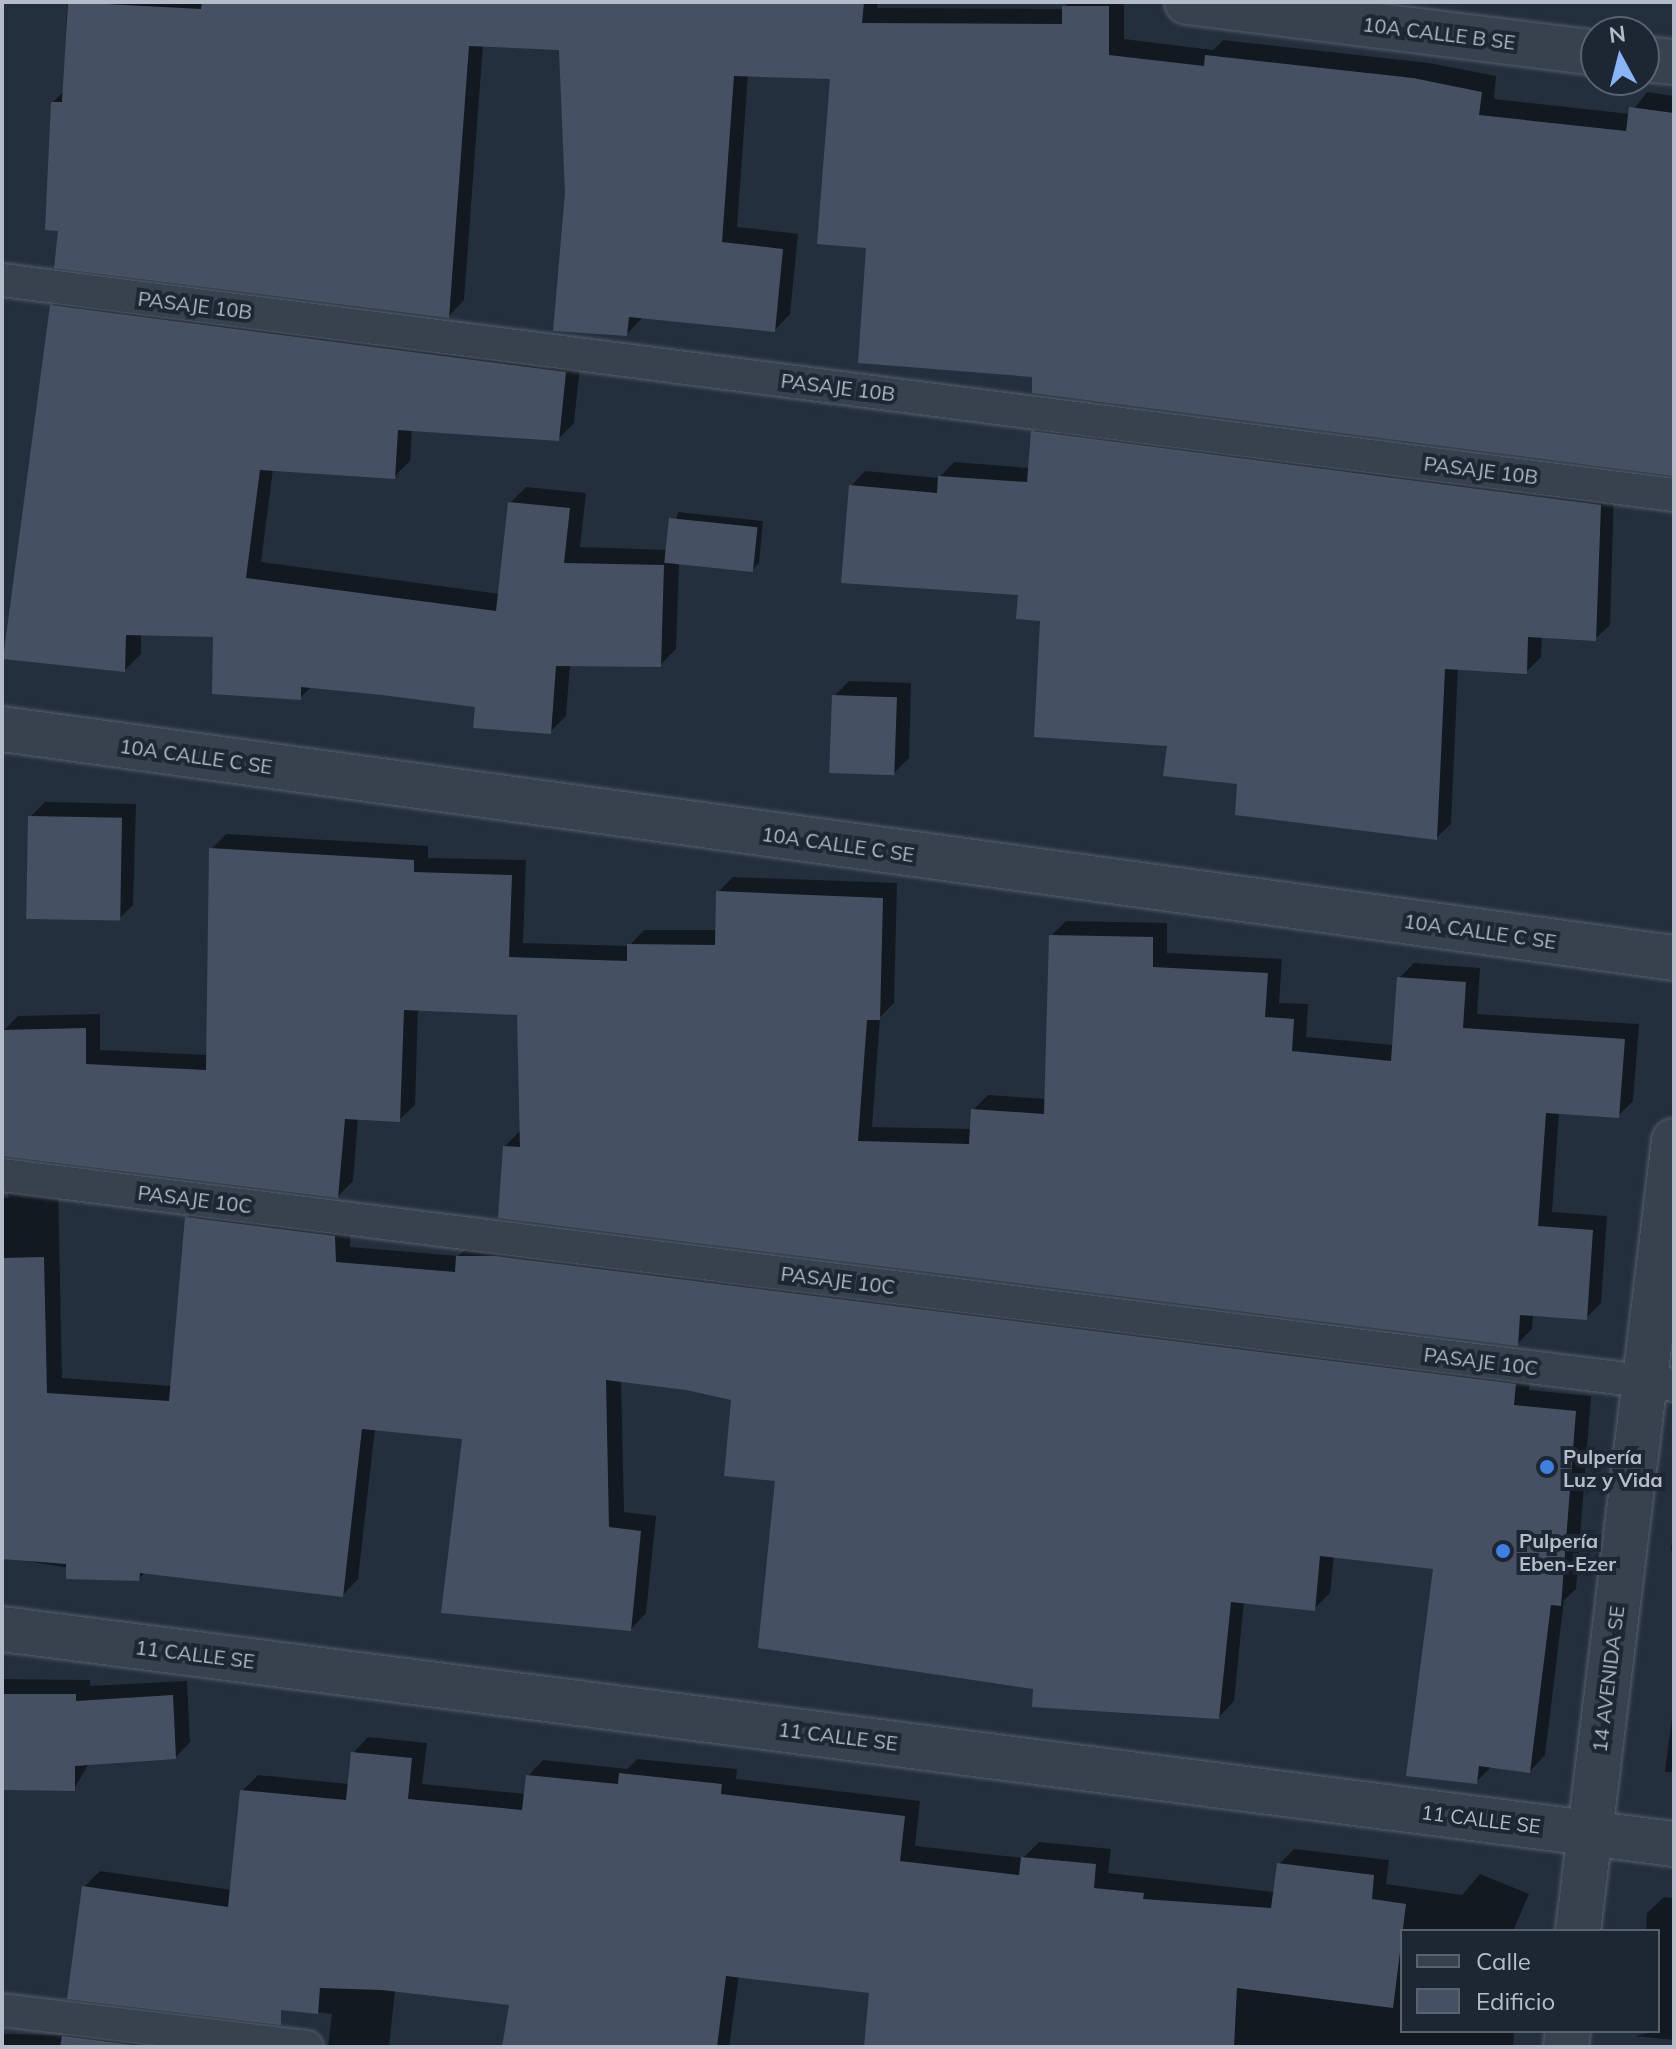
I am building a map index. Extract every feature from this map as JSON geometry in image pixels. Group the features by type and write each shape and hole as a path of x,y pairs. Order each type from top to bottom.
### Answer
{"street":[{"name":"10A CALLE B SE","path":"1187,2 1580,51"},
{"name":"10A CALLE C SE","path":"2,729 1674,958"},
{"name":"14 AVENIDA SE","path":"1578,1929 1589,1833 1660,1383 1674,1141"},
{"name":"11 CALLE SE","path":"2,1629 1674,1844"}],"lane":[{"name":"PASAJE 10B","path":"2,280 1674,495"},
{"name":"PASAJE 10C","path":"2,1175 1660,1383"},
{"path":"2,2010 307,2047"}],"building":[{"path":"68,2 201,9 202,2 864,2 862,23 1062,24 1062,6 1109,6 1109,55 1204,66 1205,55 1413,78 1482,92 1479,115 1626,131 1629,107 1674,113 1674,476 1032,393 1032,377 858,363 866,248 817,244 830,79 734,76 722,242 783,249 775,332 629,317 627,336 553,331 565,193 559,50 469,46 449,318 54,268 58,231 45,230 51,102 62,102"},
{"path":"50,305 566,372 559,441 398,430 395,479 260,470 246,578 496,611 508,502 570,508 564,563 664,565 661,667 556,666 551,734 473,728 475,707 382,695 301,687 301,700 212,694 213,637 126,635 125,672 3,659"},
{"path":"1031,431 1601,505 1596,641 1528,637 1527,674 1445,669 1437,840 1235,815 1237,784 1163,776 1167,746 1034,737 1040,621 1016,619 1018,595 841,583 849,485 937,493 938,476 1027,482"},
{"path":"669,518 758,527 753,572 664,563"},
{"path":"832,695 897,697 894,775 829,773"},
{"path":"28,816 122,818 120,921 26,919"},
{"path":"209,848 414,860 414,872 512,875 509,957 627,961 627,944 715,945 716,891 883,898 880,1020 867,1020 858,1141 969,1144 971,1109 1044,1114 1049,935 1153,937 1153,967 1268,973 1265,1017 1294,1019 1292,1051 1391,1061 1397,977 1466,982 1463,1028 1625,1039 1619,1118 1546,1113 1538,1226 1593,1230 1587,1320 1520,1315 1518,1346 498,1218 503,1146 520,1147 517,1015 404,1010 400,1122 345,1119 338,1198 2,1156 2,1030 86,1028 86,1064 206,1070"},
{"path":"185,1217 335,1236 336,1262 455,1272 456,1256 495,1256 1516,1384 1514,1405 1576,1411 1561,1606 1551,1605 1530,1773 1479,1766 1477,1784 1406,1776 1433,1569 1320,1556 1315,1611 1231,1602 1219,1719 1032,1707 1033,1689 758,1648 775,1481 724,1476 731,1400 686,1390 606,1380 609,1527 641,1531 631,1631 441,1613 462,1439 362,1429 343,1597 140,1573 139,1581 66,1579 66,1564 2,1559 2,1258 44,1257 47,1393 169,1401"},
{"path":"2,1694 76,1694 76,1701 173,1695 176,1759 75,1766 75,1791 2,1790"},
{"path":"351,1752 412,1758 408,1799 522,1810 526,1775 618,1784 619,1773 722,1784 721,1794 905,1816 900,1861 1019,1875 1021,1857 1096,1864 1094,1888 1144,1893 1143,1899 1271,1908 1277,1863 1374,1875 1372,1899 1406,1904 1403,1929 1400,1929 1393,2008 1237,1988 1234,2047 864,2047 869,1993 726,1976 717,2047 502,2047 509,2005 382,1990 320,1988 318,2014 281,2010 281,2025 67,1999 82,1886 228,1907 240,1790 346,1800"},
{"path":"62,2036 149,2047 60,2047"}],"place":[{"name":"Pulpería Luz y Vida","path":"1547,1467"},
{"name":"Pulpería Eben-Ezer","path":"1503,1551"}]}
